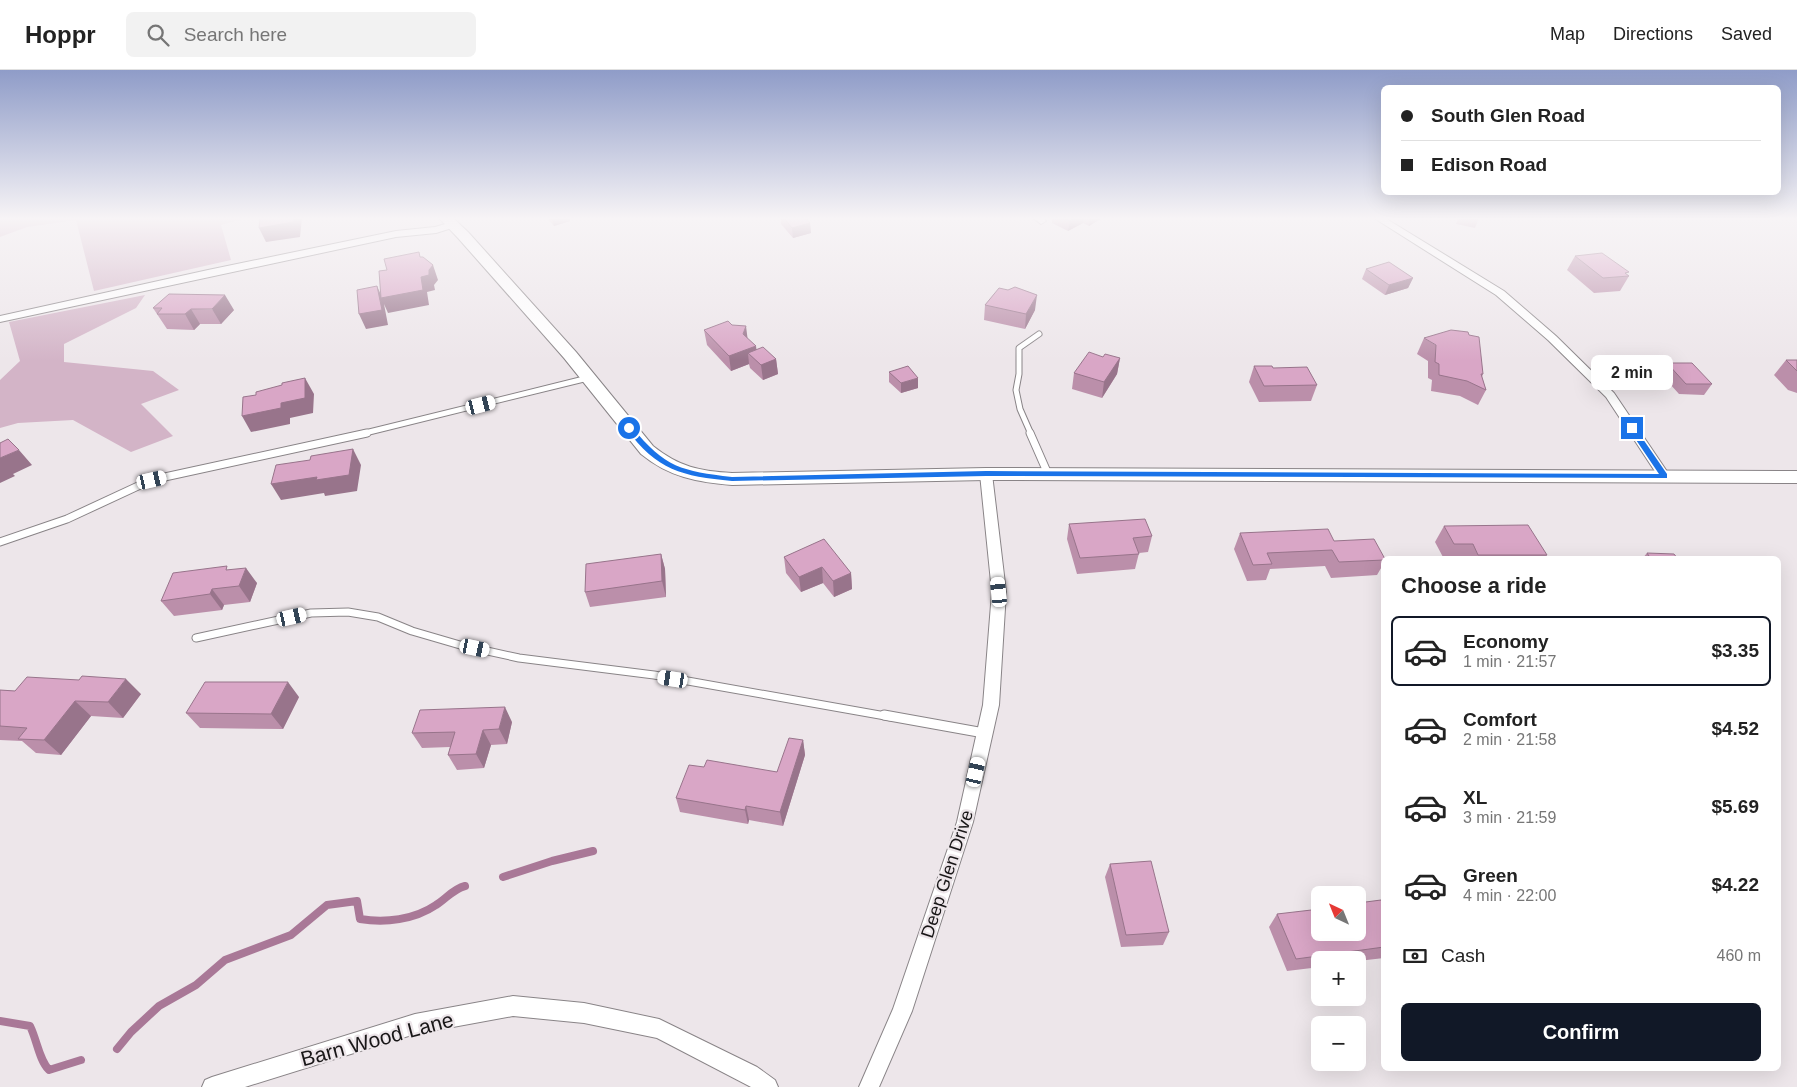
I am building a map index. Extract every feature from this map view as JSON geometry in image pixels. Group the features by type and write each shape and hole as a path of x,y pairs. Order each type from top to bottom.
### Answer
{"main road":[{"path":"490,265 588,378 647,450 667,464 694,474 732,479 986,474 1797,477"}],"street":[{"path":"0,319 244,265"},
{"path":"1455,265 1500,293 1552,338 1610,395 1664,476"},
{"name":"Deep Glen Drive","path":"869,1087 902,1011 965,822 991,705 999,592 986,474"},
{"name":"Barn Wood Lane","path":"212,1087 415,1024 513,1006 584,1013 659,1029 750,1074 768,1087"}],"lane":[{"path":"1039,334 1019,348 1019,374 1016,390 1020,409 1048,474"},
{"path":"0,542 67,519 152,480 388,428 588,378"},
{"path":"196,638 311,613 348,612 378,617 412,631 460,645 519,658 663,677 985,733"}],"shaded area":[{"path":"88,265 207,265 94,291"},
{"path":"145,295 136,308 64,344 64,362 153,371 179,390 141,404 173,436 131,452 73,420 18,423 0,428 0,380 20,361 9,322"}],"building":[{"path":"386,265 433,265 429,270 429,275 421,277 423,290 381,298 379,271 387,270"},
{"path":"1378,265 1394,265 1413,278 1389,285 1366,269"},
{"path":"1587,265 1620,265 1629,272 1625,273 1629,276 1603,278"},
{"path":"377,286 382,310 359,314 357,290"},
{"path":"1015,287 1037,295 1026,314 985,305 999,288 1008,290"},
{"path":"169,294 225,295 212,309 191,309 185,314 157,314 162,308 153,308"},
{"path":"728,321 732,325 746,326 743,334 756,346 729,356 704,330"},
{"path":"1451,330 1468,332 1469,335 1479,337 1483,374 1481,374 1486,390 1467,381 1439,375 1439,364 1435,362 1436,345 1424,338"},
{"path":"763,347 776,359 761,365 748,353"},
{"path":"1089,352 1103,357 1105,354 1120,358 1104,382 1074,373"},
{"path":"1786,360 1797,360 1797,371"},
{"path":"1667,363 1692,363 1712,384 1686,384"},
{"path":"908,366 918,378 901,383 889,372"},
{"path":"1254,366 1272,366 1273,368 1307,367 1317,385 1264,386"},
{"path":"305,378 305,398 281,403 281,408 242,416 243,397 256,395 256,392 282,385 282,383"},
{"path":"8,439 19,450 0,458 0,443"},
{"path":"353,449 349,475 316,480 317,477 271,484 276,465 310,460 311,456"},
{"path":"1145,519 1152,536 1133,538 1139,554 1080,558 1069,524"},
{"path":"1528,525 1547,555 1478,555 1473,544 1454,544 1444,526"},
{"path":"1328,529 1334,541 1374,539 1383,556 1381,556 1381,560 1339,562 1332,550 1267,553 1272,564 1253,565 1240,533"},
{"path":"824,539 851,573 833,581 822,567 799,577 784,557"},
{"path":"1647,553 1674,554 1676,556 1649,556"},
{"path":"661,554 662,581 585,592 586,564"},
{"path":"227,566 226,570 246,568 239,586 212,589 210,594 161,601 173,573"},
{"path":"82,676 126,679 108,702 75,701 44,740 18,739 27,728 0,726 0,690 15,691 27,677 79,680"},
{"path":"205,682 288,682 271,714 186,713"},
{"path":"505,707 499,729 483,730 476,754 448,755 455,732 412,733 420,710"},
{"path":"789,738 803,740 780,812 746,806 745,810 676,798 689,765 704,767 707,760 777,772"},
{"path":"1151,861 1169,932 1126,935 1110,864"},
{"path":"1381,900 1381,947 1355,951 1311,951 1311,957 1296,959 1277,914 1311,910 1311,941 1366,941 1366,902"}],"waterway":[{"path":"503,877 552,861 593,851"},
{"path":"117,1049 131,1032 159,1006 196,985 225,960 291,935 327,905 357,901 360,919 379,921 399,919 427,910 440,903 457,889 465,886"},
{"path":"0,1021 30,1026 43,1061 49,1070 81,1060"}],"route":[{"path":"629,428 647,450 672,467 706,477 732,479 986,474 1664,476 1632,428"}]}
